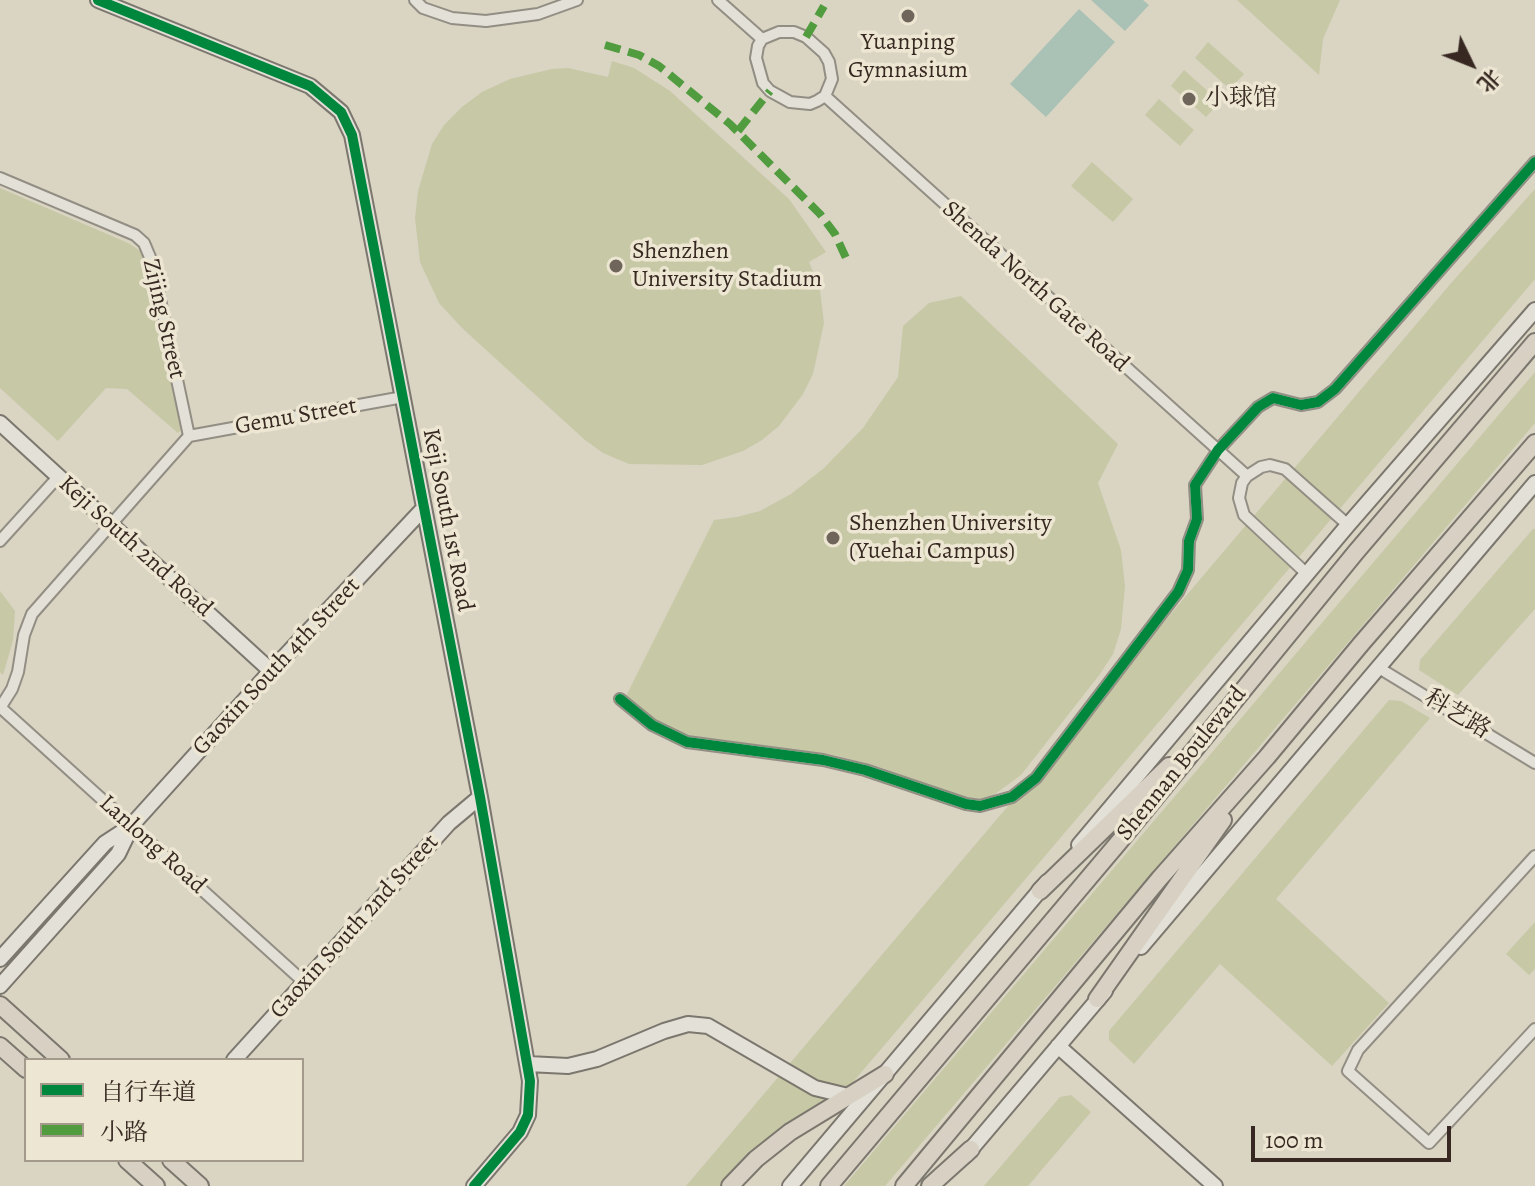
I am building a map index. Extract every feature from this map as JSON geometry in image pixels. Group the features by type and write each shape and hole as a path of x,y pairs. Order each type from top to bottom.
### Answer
{"main road":[{"path":"1469,418 1535,332"},
{"name":"Shennan Boulevard","path":"829,1186 1535,342"},
{"path":"904,1186 1160,878 1535,443"},
{"path":"1505,477 1535,449"},
{"path":"1040,891 1219,718"},
{"path":"1097,999 1267,757"},
{"path":"0,1005 59,1058"},
{"path":"0,1046 24,1067"},
{"path":"730,1186 781,1138 885,1074"},
{"path":"930,1186 971,1149"},
{"path":"129,1162 156,1186"},
{"path":"173,1162 200,1186"}],"street":[{"name":"Keji South 1st Road","path":"98,0 294,77 322,93 341,112 356,149 528,1064 531,1098 528,1115 510,1146 474,1186"},
{"path":"415,0 423,8 452,18 486,21 538,14 577,0"},
{"path":"718,0 762,39"},
{"path":"779,32 794,32 815,43 824,53 831,72 830,88 825,96 810,104 801,104 780,98 770,91 763,83 756,58 762,39 779,32"},
{"name":"Shenda North Gate Road","path":"825,96 1247,476"},
{"path":"620,699 652,725 687,742 823,760 865,770 966,804 996,804 1027,788 1178,592 1188,570 1189,541 1197,519 1195,485 1218,450 1258,407 1273,398 1301,405 1318,402 1335,389 1535,162"},
{"name":"Zijing Street","path":"0,178 135,235 144,243 152,262 189,436"},
{"path":"790,1186 1348,525 1535,310"},
{"name":"Gemu Street","path":"189,436 403,397"},
{"name":"Keji South 2nd Road","path":"0,423 271,671"},
{"path":"0,708 18,672 24,635 32,614 189,436"},
{"path":"1307,574 1244,515 1239,498 1247,476 1270,465 1285,469 1348,525"},
{"path":"0,541 58,477"},
{"path":"940,1186 1535,483"},
{"name":"Gaoxin South 4th Street","path":"0,959 105,843 131,826 424,508"},
{"name":"科艺路","path":"1379,668 1535,763"},
{"name":"Lanlong Road","path":"0,708 305,983"},
{"name":"Gaoxin South 2nd Street","path":"236,1058 449,823 480,797"},
{"name":"Gaoxin South 4th Street","path":"0,986 118,854 131,826"},
{"path":"1535,856 1358,1050 1348,1071 1429,1143 1535,1029"},
{"path":"528,1064 568,1066 597,1059 688,1024 708,1026 815,1088 848,1096"},
{"path":"1058,1046 1215,1186"}],"shaded area":[{"path":"1091,0 1143,0 1149,5 1125,31"},
{"path":"1237,0 1340,0 1323,39 1319,75"},
{"path":"1079,9 1115,42 1046,117 1010,84"},
{"path":"1208,42 1244,74 1230,89 1195,58"},
{"name":"Shenzhen University Stadium","path":"612,61 634,68 670,91 789,199 826,252 809,262 820,290 824,323 813,374 803,394 779,426 762,440 743,451 702,465 629,464 603,453 462,328 439,303 420,262 415,218 418,191 432,144 444,125 482,92 510,79 568,68 608,77"},
{"path":"1184,70 1220,102 1206,117 1171,86"},
{"path":"1159,99 1194,130 1180,146 1145,115"},
{"path":"1092,162 1133,199 1113,222 1071,186"},
{"path":"0,188 128,243 142,252 181,430 178,433 127,389 106,388 58,441 0,388"},
{"path":"1535,189 1535,279 842,1095 740,1169 722,1186 686,1186 1452,282"},
{"path":"961,296 1118,444 1098,483 1121,550 1125,586 1121,629 1113,654 1100,674 1021,775 991,797 978,800 963,798 879,767 834,755 685,735 662,728 626,696 714,520 760,511 791,494 824,468 863,428 898,377 903,326 929,303"},
{"path":"1535,372 1535,423 885,1186 844,1186"},
{"path":"1533,529 1535,609 1458,695 1419,670 1420,660"},
{"path":"0,591 15,611 13,640 3,675 0,672"},
{"path":"1389,700 1401,701 1430,718 1276,899 1389,1003 1332,1066 1220,964 1134,1064 1109,1040 1109,1031"},
{"path":"1535,922 1535,969 1529,975 1506,954"},
{"path":"1071,1095 1091,1112 1028,1186 984,1186 1060,1097"}],"marked path":[{"path":"806,37 824,6"},
{"path":"605,45 639,55 659,66 730,124 820,214 835,234 846,258"},
{"path":"738,131 770,91"}],"cycle path":[{"path":"98,0 310,86 341,112 352,135 480,797 530,1081 528,1115 520,1132 474,1186"},
{"path":"620,699 652,725 687,742 823,760 865,770 966,804 980,806 1012,797 1036,778 1178,592 1188,570 1189,541 1197,519 1195,485 1218,450 1258,407 1273,398 1301,405 1318,402 1335,389 1535,162"}],"place":[{"name":"Yuanping Gymnasium","path":"908,16"},
{"name":"小球馆","path":"1189,99"},
{"name":"Shenzhen University Stadium","path":"616,266"},
{"name":"Shenzhen University (Yuehai Campus)","path":"833,538"}]}
